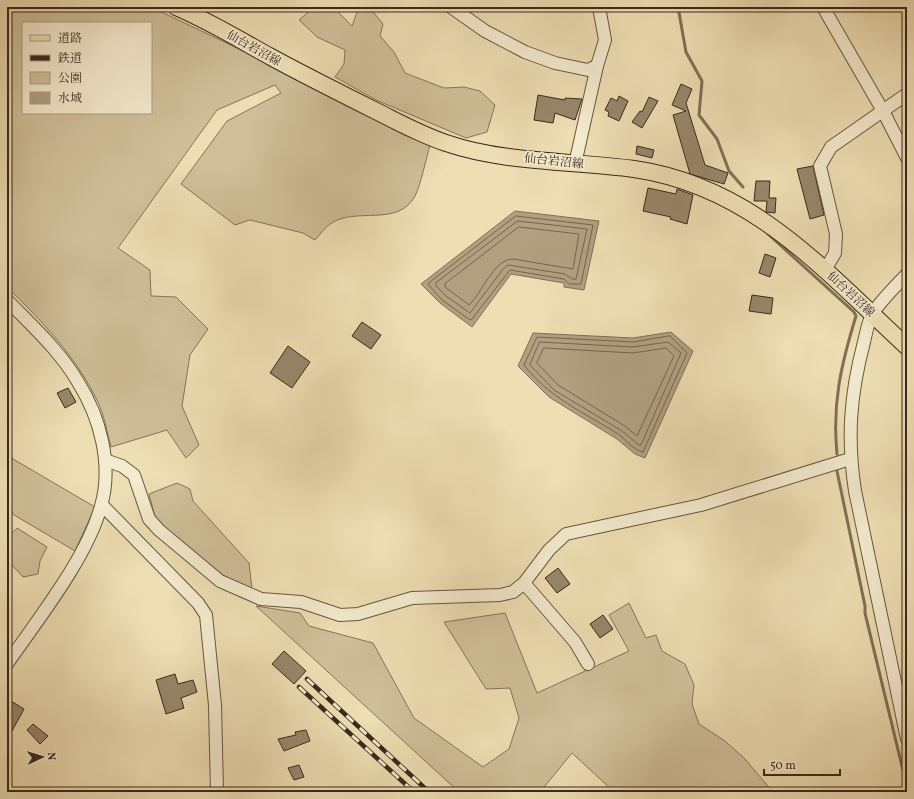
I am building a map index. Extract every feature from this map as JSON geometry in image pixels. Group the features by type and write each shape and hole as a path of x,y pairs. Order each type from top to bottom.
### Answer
{"main road":[{"name":"仙台岩沼線","path":"176,7 208,22 315,81 409,128 447,143 510,156 658,173 691,182 718,193 764,220 825,270 907,347"}],"street":[{"path":"451,7 485,31 525,52 555,63 588,70 597,66"},
{"path":"823,7 883,111 907,158"},
{"path":"575,164 597,66 605,40 602,8"},
{"path":"825,270 835,253 836,234 820,166 831,147 907,94"},
{"path":"907,274 872,314 859,359 852,396 850,426 850,459 855,491 907,739"},
{"path":"7,300 46,340 78,381 98,426 105,460 105,485 102,505 97,521 72,569 7,664"},
{"path":"105,460 122,466 134,475 149,519 159,530 220,581 261,599 300,602 340,615 358,614 412,598 493,595 513,592 524,583 549,550 566,534 701,505 850,459"},
{"path":"102,505 198,603 206,615 215,705 217,792"},
{"path":"524,583 575,642 588,664"}],"green space":[{"path":"7,7 151,7 231,45 404,135 430,145 417,191 407,206 398,211 387,214 340,219 330,224 315,240 303,233 250,220 235,225 181,184 227,121 281,93 275,85 217,110 118,248 150,270 151,296 176,297 208,329 190,355 182,406 199,445 186,458 167,430 111,447 99,405 88,384 79,369 57,340 7,287"},
{"path":"314,7 333,7 352,26 359,7 369,7 383,24 380,36 394,52 405,73 444,88 464,87 480,91 495,105 487,132 466,138 376,100 335,77 344,64 345,50 317,37 299,20"},
{"path":"7,450 13,459 95,507 75,551 14,515 7,503"},
{"path":"177,483 190,489 193,501 249,563 252,589 227,578 168,532 155,517 149,494"},
{"path":"17,528 47,547 40,561 38,574 23,577 12,565 7,566 7,538"},
{"path":"629,603 646,638 656,635 662,651 685,664 694,685 692,704 699,724 725,741 744,758 773,792 614,792 572,753 540,792 459,792 256,606 300,613 309,626 373,643 414,718 483,767 509,749 519,718 510,688 486,689 444,622 505,613 537,693 629,651 609,615"}],"water":[{"path":"515,211 599,221 584,290 564,287 564,283 511,274 472,327 440,303 421,284"},
{"path":"671,332 693,351 645,458 635,454 617,439 549,397 518,366 533,333 633,338"}],"building":[{"path":"681,84 692,89 686,103 705,165 728,173 724,184 690,174 673,115 686,111 672,105"},
{"path":"538,95 565,100 565,98 582,99 575,120 555,113 553,123 534,120"},
{"path":"619,96 628,101 619,121 608,116 609,112 605,110 611,98 617,101"},
{"path":"649,97 658,101 642,128 632,122 640,111 642,112"},
{"path":"637,146 654,150 652,158 636,154"},
{"path":"813,166 824,215 810,219 797,169"},
{"path":"756,181 770,181 769,198 776,198 775,213 766,212 767,201 754,201"},
{"path":"648,188 676,194 677,189 693,195 687,224 670,219 671,217 643,211"},
{"path":"765,254 776,258 770,277 759,273"},
{"path":"752,295 773,298 771,314 749,311"},
{"path":"362,322 381,335 371,349 352,336"},
{"path":"288,346 310,362 292,388 270,373"},
{"path":"68,388 76,402 65,408 57,393"},
{"path":"558,568 570,584 557,593 545,578"},
{"path":"603,615 613,629 600,638 590,624"},
{"path":"284,651 306,671 294,684 272,664"},
{"path":"175,674 178,684 193,680 197,692 181,698 184,708 166,714 156,680"},
{"path":"11,701 24,709 7,740 7,708"},
{"path":"33,724 48,736 40,744 27,730"},
{"path":"306,730 310,741 284,751 278,739 296,735 295,732"},
{"path":"299,765 304,777 294,780 288,768"}],"waterway":[{"path":"678,7 686,52 702,81 699,115 717,139 729,171 743,187"},
{"path":"768,234 854,312 856,316 846,351 839,384 836,418 837,454"},
{"path":"837,471 865,606 865,613 907,787"}],"railway":[{"path":"307,679 429,792"},
{"path":"299,687 414,792"}]}
